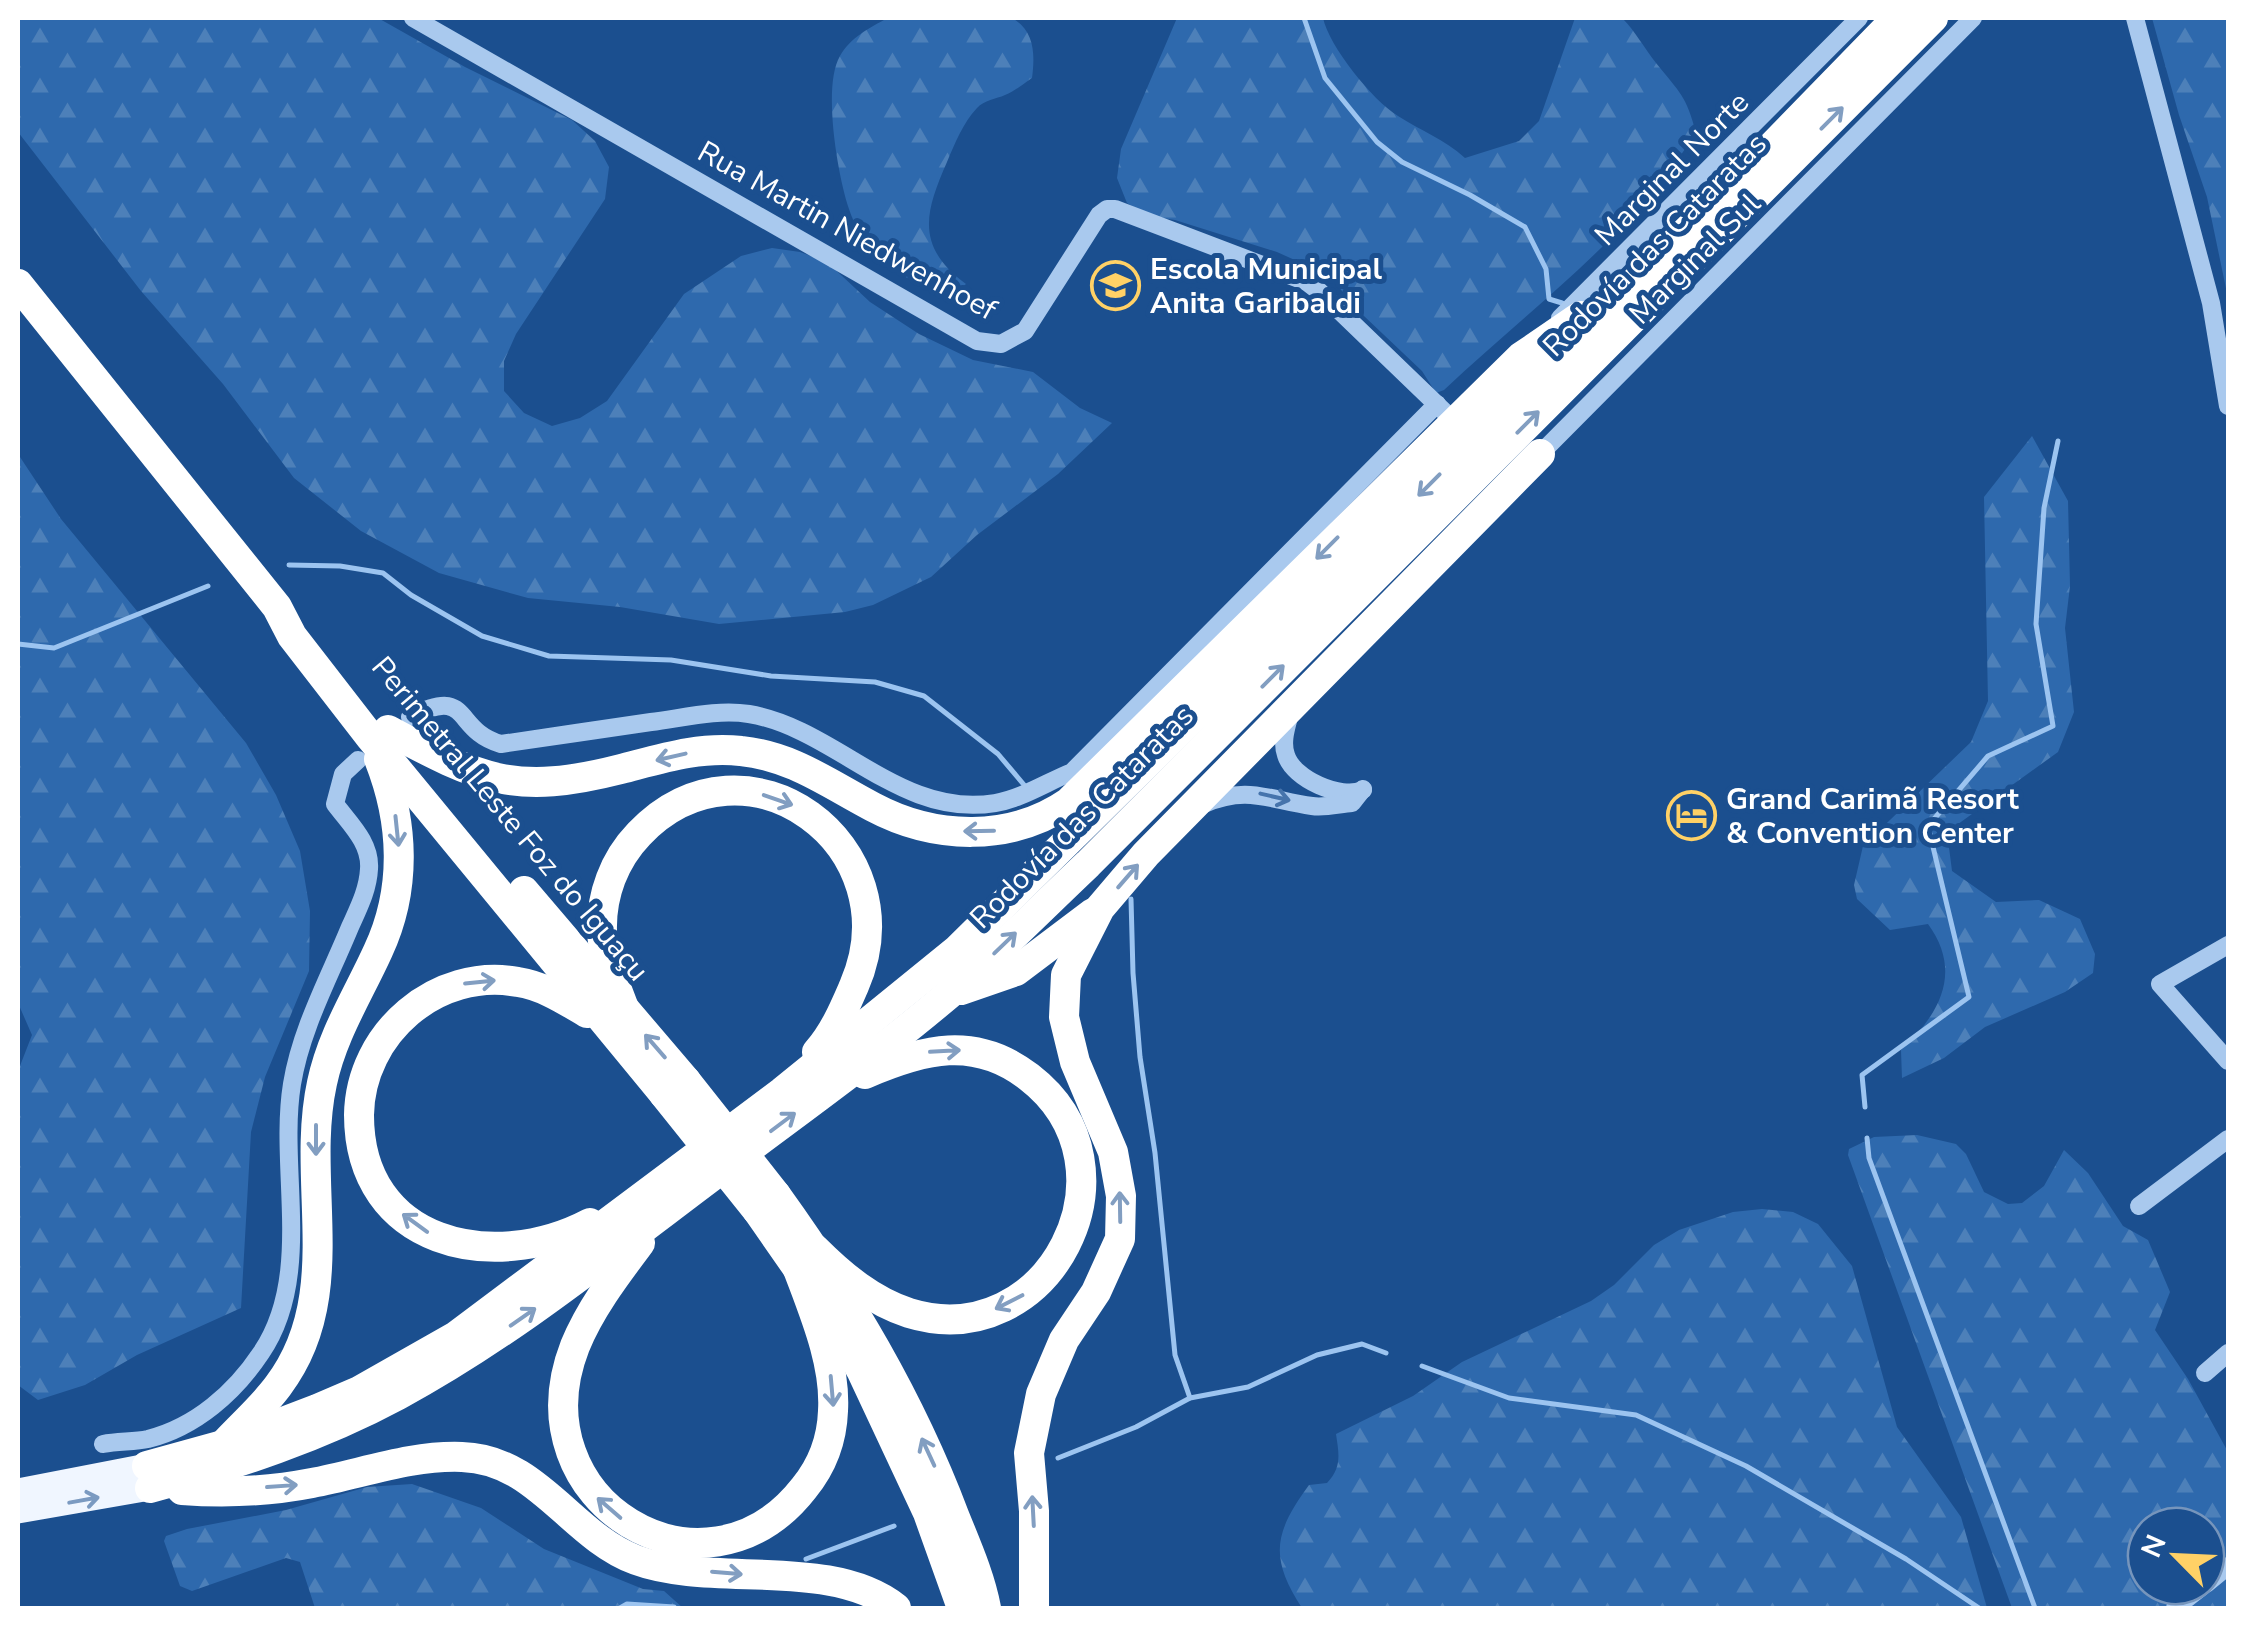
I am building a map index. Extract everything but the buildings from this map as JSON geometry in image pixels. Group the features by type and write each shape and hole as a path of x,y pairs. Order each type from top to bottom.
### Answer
{"highway":[{"name":"Rodovía das Cataratas","path":"148,1477 359,1391 442,1344 782,1092 957,950 1648,270 1897,18"},
{"name":"Rodovía das Cataratas","path":"148,1477 228,1467 397,1396 486,1342 821,1094 944,996 1088,864 1932,18"},
{"path":"382,736 474,773 531,783 567,781 700,750 752,752 796,764 874,808 910,822 974,832 1020,827 1045,819 1069,802 1446,413 1648,270"},
{"name":"Perimetral Leste Foz do Iguaçu","path":"18,284 277,607 292,636 382,736 674,1087 806,1257"},
{"path":"1439,510 1540,454"},
{"path":"944,996 1016,971 1100,908 1184,814 1540,454"},
{"path":"223,1445 288,1370 305,1334 316,1292 318,1100 339,1030 386,932 399,873 395,809 382,736"},
{"path":"616,1018 602,929 612,874 632,841 660,815 694,798 712,794 768,796 803,810 832,833 854,864 866,899 868,936 860,973 827,1041 782,1092"},
{"path":"1034,1608 1034,1511 1028,1452 1040,1394 1064,1340 1096,1292 1120,1239 1122,1196 1114,1152 1075,1062 1064,1017 1066,975 1100,908"},
{"path":"616,1018 516,981 465,983 434,994 394,1025 368,1067 359,1116 368,1164 394,1207 420,1229 452,1243 483,1248 534,1244 570,1234 666,1179"},
{"path":"806,1257 893,1306 926,1316 978,1315 1011,1302 1052,1269 1070,1239 1082,1188 1079,1154 1058,1107 1022,1071 990,1056 957,1050 906,1056 821,1094"},
{"path":"661,1214 608,1286 582,1332 569,1366 564,1401 570,1452 585,1484 608,1509 654,1535 706,1541 724,1539 758,1526 789,1506 821,1462 832,1426 830,1371 806,1257"},
{"path":"806,1257 928,1513 962,1608"},
{"path":"806,1257 855,1310 908,1408 950,1504 986,1608"},
{"path":"148,1477 204,1491 307,1484 420,1460 461,1456 489,1460 532,1480 601,1540 631,1558 657,1567 811,1578 857,1590 896,1608"}],"main road":[{"path":"18,1491 148,1477"},
{"path":"18,1511 148,1477"}],"street":[{"name":"Rua Martin Niedwenhoef","path":"413,18 442,24 977,341 1001,344 1024,331 1099,215 1115,209 1306,282 1446,413"},
{"name":"Marginal Norte","path":"1521,357 1859,18"},
{"name":"Marginal Sul","path":"1540,454 1973,18"},
{"path":"2134,18 2211,303 2228,406"},
{"path":"103,1444 145,1440 203,1413 232,1390 263,1351 273,1330 289,1271 289,1110 295,1066 368,881 368,848 336,804 343,774 382,736 434,704 447,704 459,711 480,735 501,744 705,714 750,714 791,728 931,800 965,805 1008,801 1072,772 1446,413"},
{"path":"1184,814 1219,797 1252,792 1316,807 1352,802 1364,789 1354,794 1333,790 1294,768 1286,755 1284,736 1292,705"},
{"path":"2228,946 2160,984 2228,1061"},
{"path":"2139,1206 2228,1139"},
{"path":"2205,1373 2228,1353"}],"green space":[{"path":"18,18 378,18 572,120 595,141 609,167 605,199 516,334 504,361 504,391 524,413 552,426 580,418 607,401 684,294 741,256 772,248 800,252 827,262 870,302 919,334 973,360 1033,372 1080,408 1112,423 1058,474 977,535 931,577 873,605 845,612 719,624 620,607 528,598 439,573 361,531 294,478 223,384 141,291 18,132"},
{"path":"888,18 1012,18 1020,23 1032,44 1032,78 983,103 972,114 956,141 933,198 929,229 932,243 939,257 966,284 952,295 907,278 883,261 858,230 845,194 832,109 835,70 849,43"},
{"path":"1177,18 1323,18 1343,57 1376,98 1465,158 1519,141 1539,121 1575,18 1622,18 1681,95 1696,133 1653,193 1598,251 1444,390 1436,393 1422,371 1328,275 1277,252 1175,220 1149,216 1127,203 1117,178 1121,149"},
{"path":"2152,18 2228,18 2228,298 2207,197"},
{"path":"2032,436 2068,501 2070,586 2065,628 2074,712 2058,752 1947,832 1952,871 1996,902 2039,900 2080,919 2095,954 2093,973 2065,992 1985,1027 1944,1058 1902,1078 1901,1050 1936,1007 1945,975 1944,959 1928,924 1890,930 1857,899 1854,885 1863,846 1971,742 1988,701 1984,497"},
{"path":"18,454 61,519 246,743 276,795 300,851 310,911 309,971 265,1077 251,1132 241,1308 137,1355 85,1385 38,1400 18,1385 18,1071 32,1035 18,1003"},
{"path":"1917,1135 1956,1144 1966,1154 1984,1192 2008,1204 2022,1203 2044,1186 2064,1150 2088,1173 2123,1226 2148,1240 2170,1292 2155,1330 2188,1379 2228,1452 2228,1608 2012,1608 1849,1149 1874,1137"},
{"path":"1733,1212 1793,1212 1818,1224 1852,1266 1897,1427 1961,1517 1987,1608 1302,1608 1284,1574 1280,1545 1289,1517 1309,1485 1327,1483 1335,1471 1336,1434 1413,1396 1462,1362 1591,1301 1614,1285 1654,1245 1679,1230"},
{"path":"412,1484 481,1508 544,1549 643,1589 664,1591 683,1608 315,1608 300,1562 286,1558 192,1591 180,1586 164,1541 166,1536 187,1529 286,1510 367,1487"}],"waterway":[{"path":"1304,18 1325,78 1377,142 1402,162 1525,227 1546,269 1549,299 1562,303"},
{"path":"1865,1107 1862,1075 1969,997 1928,826 1988,756 2053,726 2036,624 2044,508 2058,441"},
{"path":"289,565 340,566 383,573 411,595 482,636 549,656 671,660 771,676 875,682 924,696 998,754 1025,786"},
{"path":"18,644 54,648 208,586"},
{"path":"1131,899 1140,1057 1155,1153 1175,1355 1190,1398"},
{"path":"1867,1138 1869,1158 2035,1608"},
{"path":"1058,1458 1136,1427 1190,1398 1248,1387 1317,1355 1362,1344 1386,1353"},
{"path":"1422,1366 1509,1398 1636,1415 1746,1466 1906,1559 1979,1608"},
{"path":"806,1559 894,1526"},
{"path":"620,1608 627,1604 674,1607"}],"place":[{"name":"Escola Municipal Anita Garibaldi","path":"1115,286"},
{"name":"Grand Carimã Resort & Convention Center","path":"1691,816"}]}
